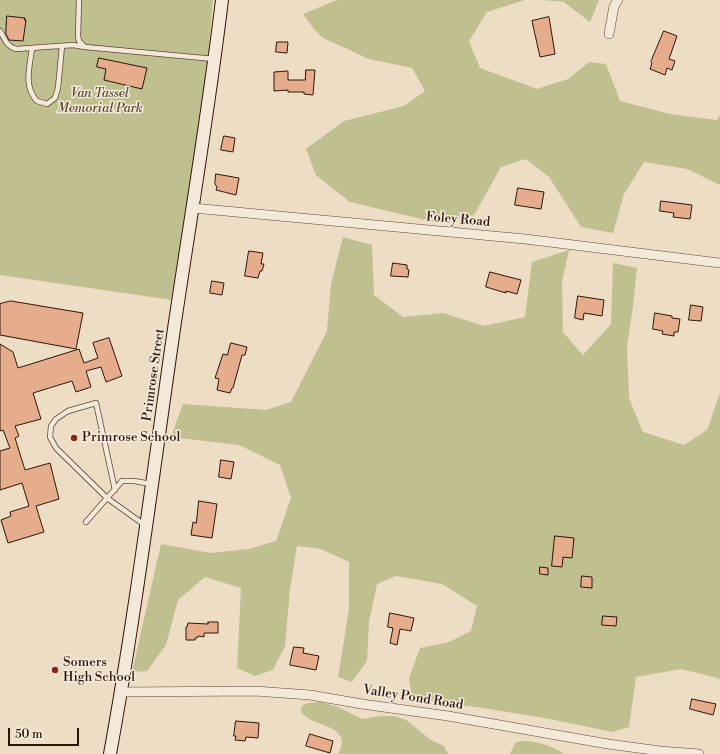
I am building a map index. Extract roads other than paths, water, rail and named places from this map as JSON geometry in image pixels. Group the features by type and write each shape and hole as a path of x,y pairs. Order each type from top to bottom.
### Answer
{"main road":[{"name":"Primrose Street","path":"110,754 146,526 222,0"}],"street":[{"path":"609,34 614,6 618,0"},
{"name":"Foley Road","path":"193,208 525,239 720,263"},
{"name":"Valley Pond Road","path":"121,692 255,691 310,695 448,716 608,744 660,751 699,754"}],"lane":[{"path":"80,0 78,28 79,41 85,47"},
{"path":"0,31 6,44 16,49 73,45 214,59"},
{"path":"32,48 28,78 29,90 37,101 47,104 55,98 58,88 62,46"},
{"path":"114,490 96,403 68,410 56,418 51,426 50,437 56,448 107,498 146,526"},
{"path":"86,522 122,481 134,481 152,485"}],"place":[{"name":"Primrose School","path":"74,438"},
{"name":"Somers High School","path":"55,670"}],"park label":[{"name":"Van Tassel Memorial Park","path":"100,102"}]}
